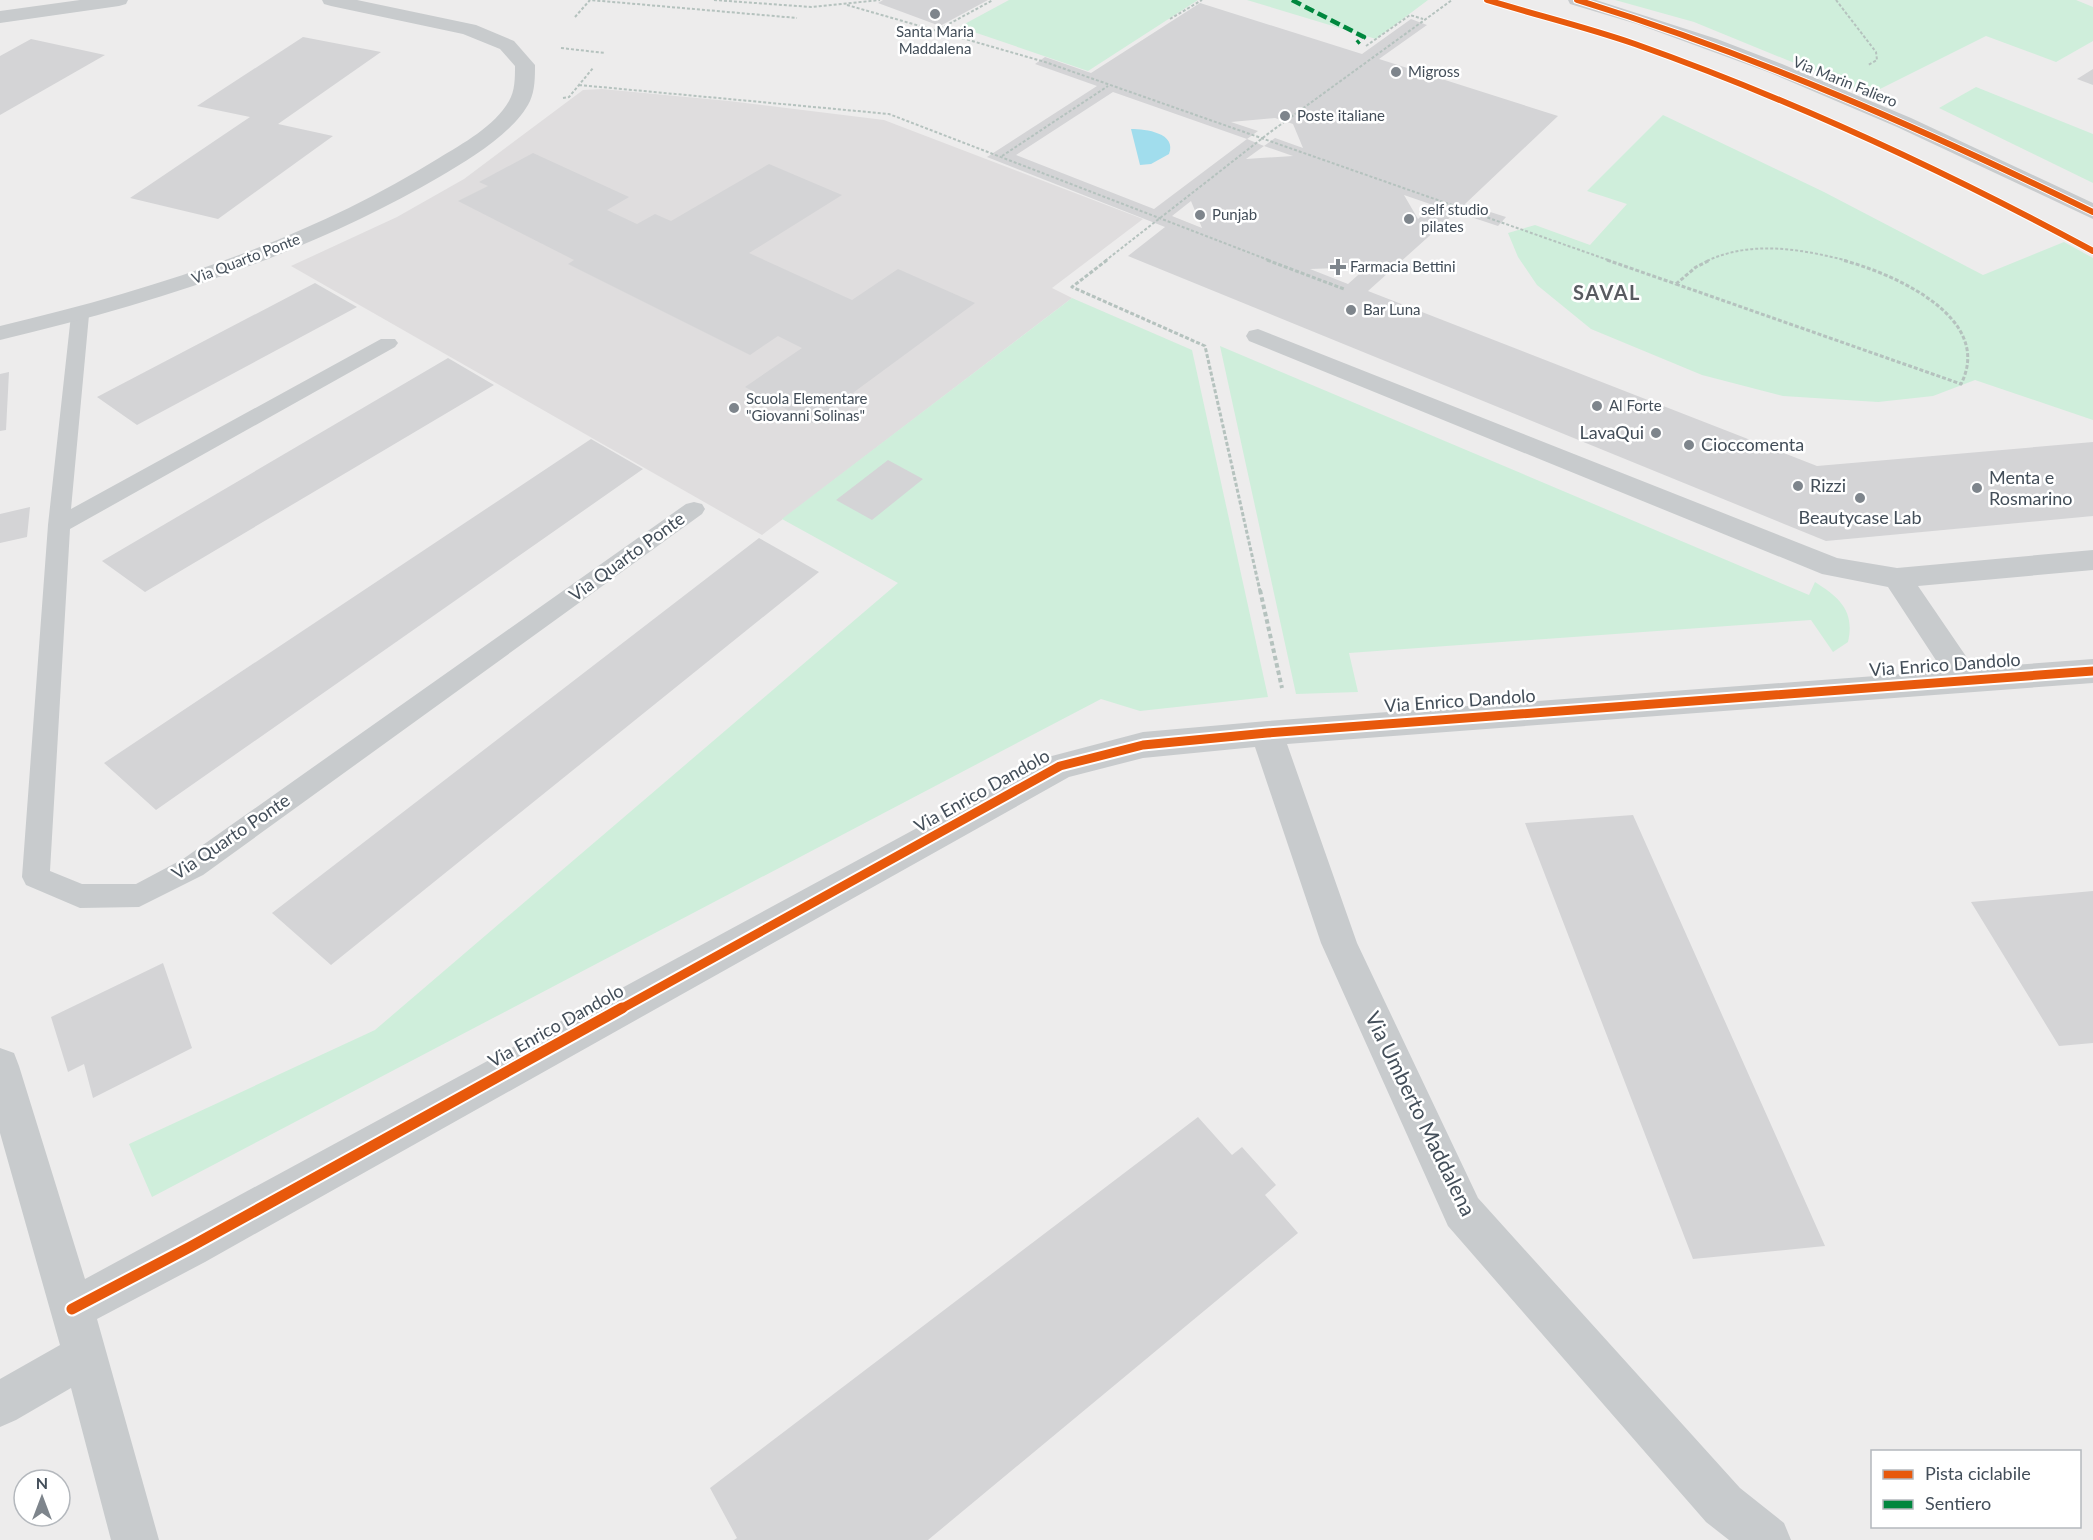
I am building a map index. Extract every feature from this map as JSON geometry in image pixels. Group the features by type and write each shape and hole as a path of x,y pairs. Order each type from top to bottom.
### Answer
{"street":[{"path":"0,17 119,0"},
{"name":"Via Quarto Ponte","path":"0,333 80,315 217,272 334,224 434,172 488,133 516,107 525,87 525,65 507,45 469,29 332,0"},
{"name":"Via Marin Faliero","path":"1577,0 1692,37 1866,105 2093,212"},
{"path":"1258,336 1832,567 1897,578 2093,560"},
{"name":"Via Enrico Dandolo","path":"1897,578 1965,679"},
{"name":"Via Enrico Dandolo","path":"72,1309 190,1247 1060,766 1143,745 1965,679 2093,671"},
{"name":"Via Umberto Maddalena","path":"1267,734 1339,943 1463,1212 1723,1505 1767,1540"},
{"path":"0,1066 72,1309 135,1540"},
{"path":"0,1404 83,1356"}],"lane":[{"name":"Via Quarto Ponte","path":"80,315 59,525 36,877 80,896 139,896 202,860 694,509"},
{"path":"59,525 388,343"}],"path":[{"path":"575,17 590,0 797,18"},
{"path":"714,0 811,7 880,0"},
{"path":"847,5 852,0"},
{"path":"936,31 993,0"},
{"path":"1170,19 1202,0"},
{"path":"1283,689 1205,346 1072,287 1261,140 1452,0"},
{"path":"1836,0 1876,52 1877,60 1860,70"},
{"path":"847,5 1045,62 1261,140 1961,384 1968,368 1963,335 1949,315 1925,294 1861,264 1797,250 1767,249 1735,252 1709,259 1692,268 1676,284"},
{"path":"1366,46 1410,15 1424,20"},
{"path":"579,85 889,114 1344,289"},
{"path":"1002,157 1109,86"}],"shaded area":[{"name":"Scuola Elementare \"Giovanni Solinas\"","path":"602,89 729,101 884,120 1143,219 1052,288 1072,298 762,535 291,266 397,217 464,179 583,90"}],"green space":[{"path":"1009,0 1198,0 1088,71 959,27"},
{"path":"1247,0 1428,0 1376,39"},
{"path":"1615,0 2076,0 2093,7 2093,41 2056,62 1986,36 1870,94 1694,22"},
{"path":"1976,87 2093,134 2093,183 1939,108"},
{"path":"1663,115 1824,192 1983,275 2064,242 2093,258 2093,420 1975,380 1933,396 1878,402 1783,396 1702,375 1591,329 1537,285 1518,257 1508,233 1535,225 1590,245 1627,204 1587,191"},
{"path":"1072,298 1192,350 1268,697 1140,711 1101,699 152,1197 129,1144 375,1030 898,583 782,519"},
{"path":"1220,346 1809,595 1815,582 1844,606 1850,631 1848,642 1833,652 1811,620 1349,653 1358,692 1296,694"}],"water":[{"path":"1131,129 1152,131 1164,137 1169,141 1169,154 1151,164 1140,165"}],"building":[{"name":"Santa Maria Maddalena","path":"883,0 988,0 940,26 878,3"},
{"path":"1200,3 1362,54 1411,19 1427,25 1379,59 1558,116 1465,204 1506,217 1498,226 1456,212 1368,291 1817,466 2093,442 2093,516 1826,541 1128,256 1165,227 987,157 1097,86 1035,64 1045,57 1091,73","holes":["1113,92 1247,139 1154,209 1016,155","1275,118 1293,124 1303,148 1275,138 1264,146 1247,139 1258,131 1231,122","1264,146 1293,156 1246,159","1404,195 1433,205 1418,219","1191,201 1202,228 1172,216","1367,267 1348,284 1310,269"]},
{"path":"303,37 381,52 278,124 333,136 218,219 130,198 250,117 197,106"},
{"path":"31,39 105,55 0,115 0,56"},
{"path":"2093,69 2093,85 2077,79"},
{"path":"533,153 629,197 607,210 637,224 655,214 671,221 769,164 842,195 749,253 852,300 898,269 975,303 812,423 745,387 802,348 778,336 750,355 568,264 574,260 458,201 488,186 479,182"},
{"path":"315,283 357,307 137,425 97,397"},
{"path":"448,358 494,385 145,592 102,561"},
{"path":"9,372 6,430 0,431 0,374"},
{"path":"591,439 643,469 156,810 104,763"},
{"path":"888,460 923,479 872,520 836,500"},
{"path":"30,507 27,537 0,543 0,514"},
{"path":"759,538 819,572 331,965 272,913"},
{"path":"1633,815 1825,1246 1693,1259 1525,823"},
{"path":"2093,891 2093,1043 2059,1046 1971,902"},
{"path":"163,963 192,1048 93,1098 84,1064 68,1072 51,1017"},
{"path":"1198,1117 1232,1155 1242,1147 1276,1185 1265,1195 1298,1233 928,1540 734,1540 737,1538 710,1488"}],"marked path":[{"path":"1292,0 1364,37 1357,43"}],"cycle path":[{"path":"1487,0 1617,38 1810,113 1982,192 2093,251"},
{"path":"1577,0 1710,43 1840,94 1968,151 2093,212"},
{"path":"72,1309 190,1247 1060,766 1143,745 1267,733 2093,671"}],"place":[{"name":"Santa Maria Maddalena","path":"935,14"},
{"name":"Migross","path":"1396,72"},
{"name":"Poste italiane","path":"1285,116"},
{"name":"Punjab","path":"1200,215"},
{"name":"self studio pilates","path":"1409,219"},
{"name":"Farmacia Bettini","path":"1338,267"},
{"name":"Bar Luna","path":"1351,310"},
{"name":"Al Forte","path":"1597,406"},
{"name":"Scuola Elementare \"Giovanni Solinas\"","path":"734,408"},
{"name":"LavaQui","path":"1656,433"},
{"name":"Cioccomenta","path":"1689,445"},
{"name":"Rizzi","path":"1798,486"},
{"name":"Menta e Rosmarino","path":"1977,488"},
{"name":"Beautycase Lab","path":"1860,498"}],"district":[{"name":"SAVAL","path":"1607,293"}]}
